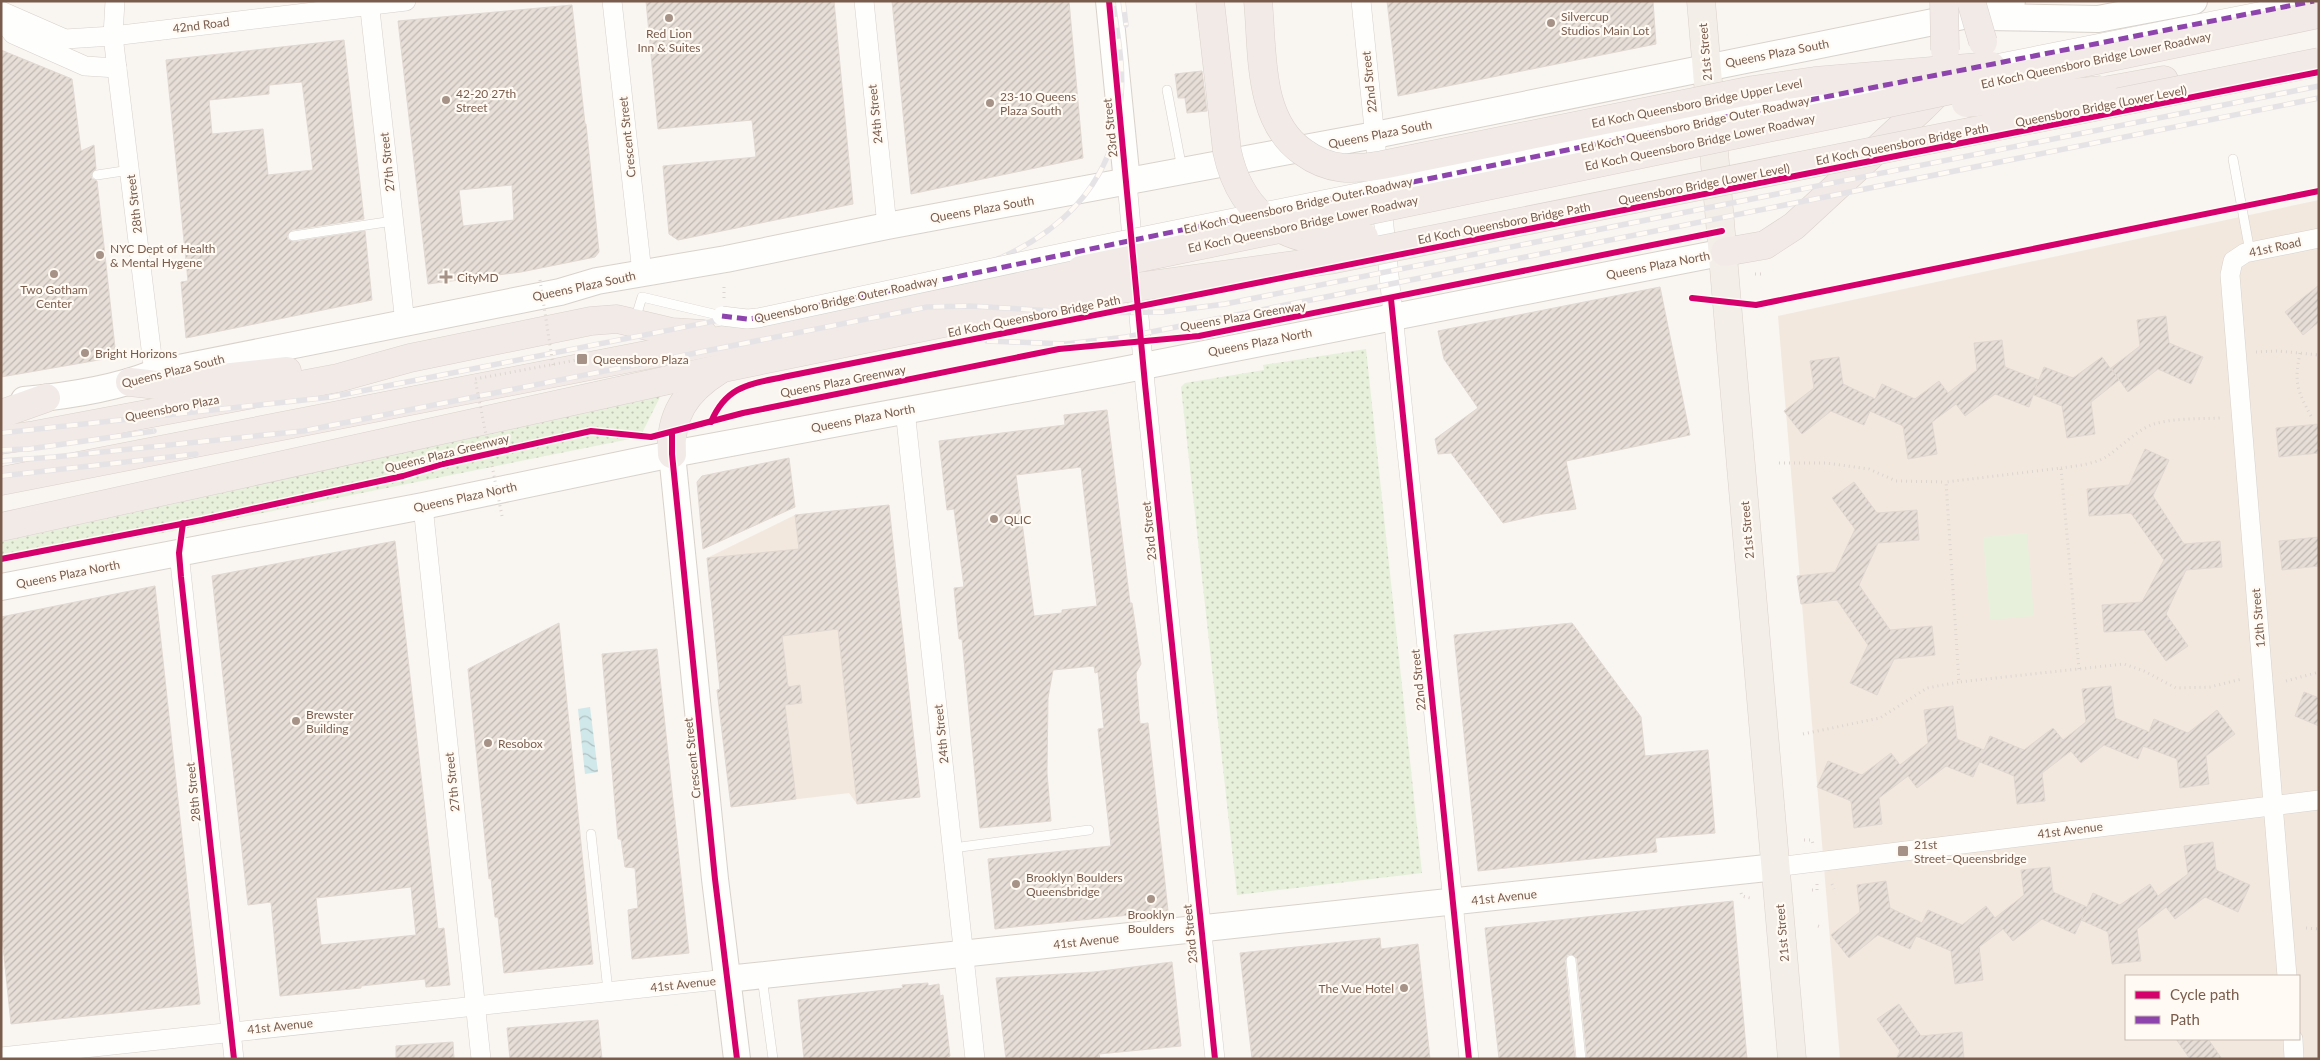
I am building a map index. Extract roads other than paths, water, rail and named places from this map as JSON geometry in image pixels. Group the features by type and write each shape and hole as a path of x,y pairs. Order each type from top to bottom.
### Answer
{"highway":[{"path":"1210,1 1227,151 1236,180 1248,200 1267,219 1290,234 1312,240 1359,238 1795,152 2023,110 2109,90 2319,49"},
{"path":"1223,1 1238,145 1244,168 1256,190 1273,206 1296,216 1314,220 1344,220 1370,216 1854,118 1944,105 2109,90"},
{"name":"Ed Koch Queensboro Bridge Upper Level","path":"1258,1 1268,99 1277,124 1292,144 1305,154 1328,166 1351,169 1787,84 2161,52 2319,20"},
{"path":"1960,5 1994,57 2014,70 2048,78 2319,26"},
{"path":"1725,252 1765,245 1801,219 1933,97 1947,67 1946,50 1960,5"},
{"name":"Ed Koch Queensboro Bridge Lower Roadway","path":"1081,271 2319,14"},
{"name":"Queensboro Bridge (Lower Level)","path":"1081,271 1330,260 2319,62"},
{"path":"1,481 754,333 1081,271"},
{"path":"1,527 723,368 1081,271"},
{"name":"Queensboro Plaza","path":"1,440 338,378 410,358 591,321 617,319 672,332 692,334 754,333"},
{"path":"142,377 157,385 410,358"},
{"path":"672,454 673,426 682,406 696,387 723,368"},
{"path":"1,414 46,398"},
{"path":"176,408 286,424"}],"main road":[{"name":"23rd Street","path":"1109,1 1127,182"},
{"name":"21st Street","path":"1701,1 1725,252 1792,1059"},
{"name":"Queens Plaza South","path":"1,402 46,398 560,292 597,281 726,259 886,226 1375,135 1706,67 1960,5 1994,4 2012,1"},
{"name":"Queens Plaza South","path":"1960,5 2098,19 2194,1"},
{"name":"Queens Plaza North","path":"1,587 424,506 672,454 1725,252"},
{"name":"Crescent Street","path":"672,454 736,1059"},
{"name":"41st Avenue","path":"727,979 1776,867"}],"street":[{"name":"28th Street","path":"115,1 113,36 130,170 142,377"},
{"name":"42nd Road","path":"1,11 65,39 113,36 370,3 406,1"},
{"name":"Crescent Street","path":"612,1 642,273"},
{"name":"24th Street","path":"864,1 886,226"},
{"name":"22nd Street","path":"1361,1 1469,1059"},
{"name":"Ed Koch Queensboro Bridge Outer Roadway","path":"1081,271 1774,107 2314,1"},
{"name":"27th Street","path":"370,3 405,323"},
{"path":"1,19 13,34 85,66 117,68"},
{"name":"23rd Street","path":"1127,182 1143,365 1215,1059"},
{"name":"41st Road","path":"2233,261 2250,252 2319,238"},
{"name":"12th Street","path":"2233,261 2230,275 2287,975"},
{"name":"Queensboro Bridge Outer Roadway","path":"722,316 747,320 1081,271"},
{"name":"24th Street","path":"905,410 976,1059"},
{"name":"27th Street","path":"424,506 481,1059"},
{"name":"28th Street","path":"179,553 234,1059"},
{"name":"41st Avenue","path":"1776,867 2319,800"},
{"name":"41st Avenue","path":"1,1057 727,979"},
{"path":"2293,1040 2294,1059"}],"lane":[{"path":"1167,90 1182,172"},
{"path":"2233,159 2250,252"},
{"path":"97,175 130,170"},
{"path":"293,236 393,221"},
{"name":"Queensboro Bridge Outer Roadway","path":"634,322 642,296 722,316"},
{"path":"953,848 1089,830"},
{"path":"591,834 608,991"},
{"path":"1571,960 1581,1059"},
{"path":"762,975 773,1059"}],"water":[{"path":"590,707 598,772 585,774 578,709"}],"railway":[{"path":"1,433 331,397 967,271 1026,245 1051,228 1073,208 1092,185 1106,159 1116,129 1121,96 1120,49 1113,1"},
{"path":"1123,1 1126,25"},
{"path":"1,461 303,431 927,307 971,306 1089,313 1163,312 1225,304 2319,86"},
{"path":"987,341 1066,344 1126,337 2319,98"},
{"path":"1,450 29,449 154,431"},
{"path":"1,476 196,454"}],"place":[{"name":"Red Lion Inn & Suites","path":"669,18"},
{"name":"Silvercup Studios Main Lot","path":"1551,23"},
{"name":"42-20 27th Street","path":"446,100"},
{"name":"23-10 Queens Plaza South","path":"990,103"},
{"name":"NYC Dept of Health & Mental Hygene","path":"100,255"},
{"name":"Two Gotham Center","path":"54,274"},
{"name":"CityMD","path":"446,277"},
{"name":"Bright Horizons","path":"85,353"},
{"name":"Queensboro Plaza","path":"582,359"},
{"name":"QLIC","path":"994,519"},
{"name":"Brewster Building","path":"296,721"},
{"name":"Resobox","path":"488,743"},
{"name":"21st Street–Queensbridge","path":"1903,851"},
{"name":"Brooklyn Boulders Queensbridge","path":"1016,884"},
{"name":"Brooklyn Boulders","path":"1151,899"},
{"name":"The Vue Hotel","path":"1404,988"}]}
